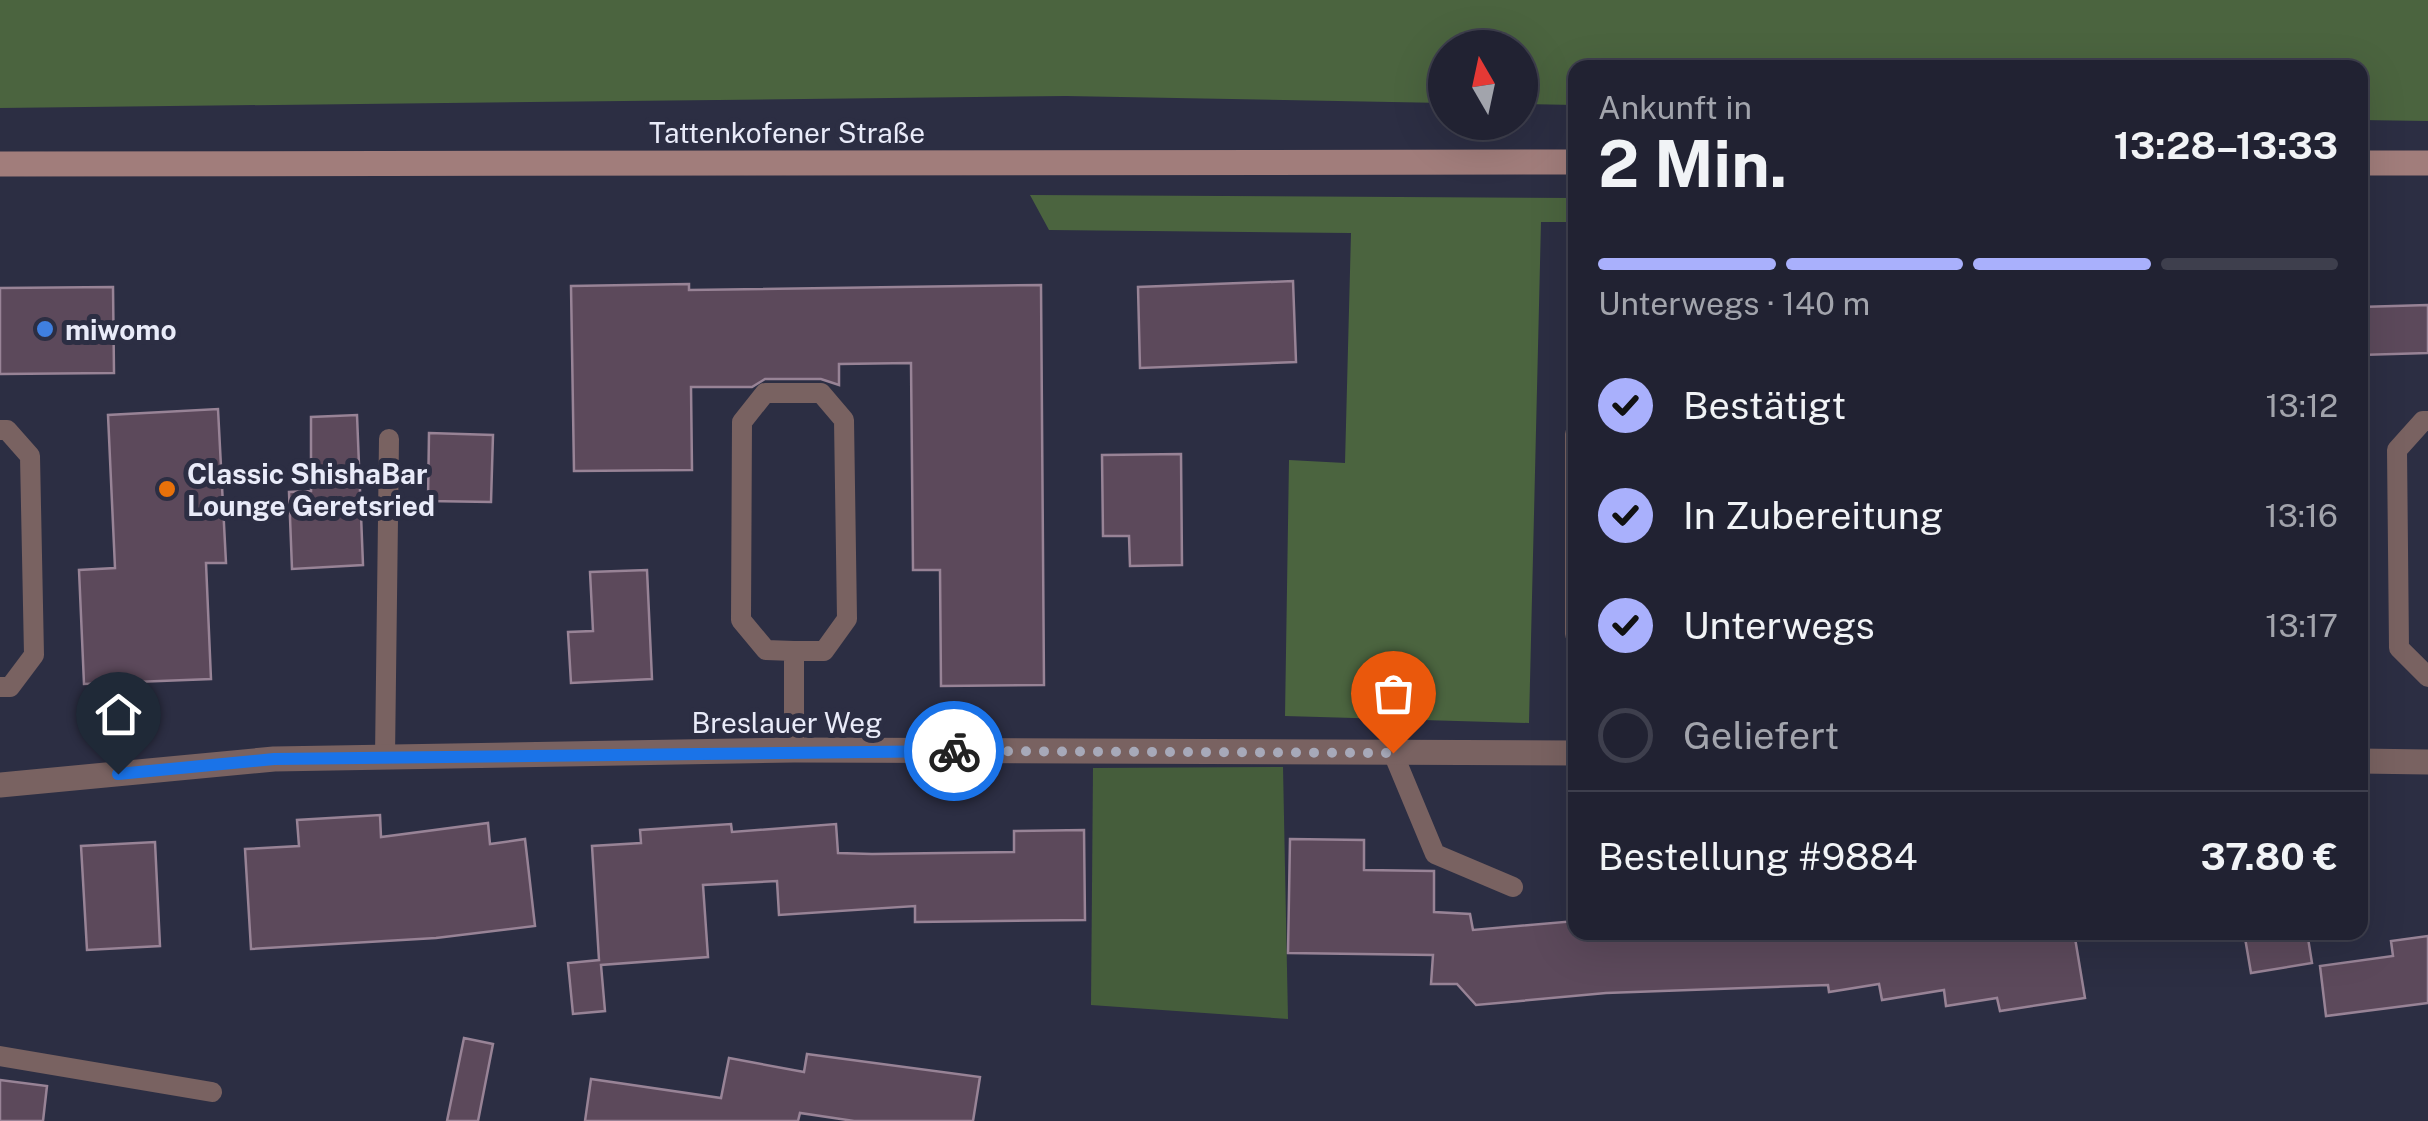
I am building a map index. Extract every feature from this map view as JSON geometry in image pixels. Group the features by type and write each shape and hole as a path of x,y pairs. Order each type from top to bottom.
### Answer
{"main road":[{"name":"Tattenkofener Straße","path":"0,164 1568,162"},
{"path":"2368,163 2428,163"}],"street":[{"name":"Breslauer Weg","path":"0,785 274,759 794,750 1568,754"},
{"path":"2368,761 2428,762"}],"lane":[{"path":"820,393 844,420 847,619 824,651 794,651 766,650 741,620 742,422 765,394 820,393"},
{"path":"2428,421 2423,421 2398,450 2400,648 2428,678"},
{"path":"0,430 7,430 30,456 34,655 10,688 0,687"},
{"path":"385,757 389,439"},
{"path":"794,651 794,750"},
{"path":"1393,753 1435,854 1513,886"},
{"path":"0,1056 212,1092"}],"green space":[{"path":"0,0 2428,0 2428,121 2368,120 2368,60 1568,60 1568,105 1538,104 1538,30 1428,30 1428,103 1066,96 0,108"},
{"path":"1030,195 1568,198 1568,222 1541,222 1529,723 1285,716 1289,460 1345,463 1351,233 1049,230"},
{"path":"1283,767 1288,1019 1091,1005 1093,768"}],"building":[{"path":"1293,281 1296,362 1140,368 1138,287"},
{"path":"689,284 689,290 1041,285 1044,685 941,686 940,570 913,570 911,363 839,364 839,385 821,379 765,379 752,387 691,387 692,470 574,471 571,286"},
{"path":"113,287 114,373 0,374 0,288"},
{"path":"2428,305 2428,353 2368,355 2368,307"},
{"path":"218,409 226,563 206,563 211,679 84,684 79,570 115,568 108,415"},
{"path":"357,415 363,565 292,569 289,492 311,491 311,417"},
{"path":"429,433 493,435 491,502 428,501"},
{"path":"1181,454 1182,565 1130,566 1129,536 1103,536 1102,455"},
{"path":"647,570 652,679 571,683 568,632 593,631 590,572"},
{"path":"380,815 381,837 488,823 490,844 525,839 535,926 436,938 251,949 245,849 299,846 297,820"},
{"path":"731,824 732,832 836,824 838,853 872,854 1014,852 1014,831 1084,830 1085,920 915,922 915,906 779,915 777,881 703,885 708,957 601,965 605,1011 573,1014 568,963 599,960 592,846 641,843 640,830"},
{"path":"1290,839 1364,840 1364,870 1434,871 1434,912 1470,914 1473,930 1568,922 1568,940 2075,940 2085,998 2000,1011 1997,998 1946,1006 1944,990 1882,1000 1879,984 1829,992 1828,985 1606,993 1476,1005 1457,984 1431,984 1433,955 1288,953"},
{"path":"155,842 160,946 87,950 81,846"},
{"path":"2428,936 2428,1003 2326,1016 2320,966 2393,956 2391,941"},
{"path":"2245,940 2308,940 2312,963 2251,973"},
{"path":"464,1038 493,1044 478,1121 447,1121"},
{"path":"807,1054 980,1077 973,1121 854,1121 800,1113 798,1121 585,1121 591,1079 721,1098 729,1058 804,1072"},
{"path":"0,1080 47,1086 43,1121 0,1121"}],"way so far":[{"path":"954,751 1393,753"}],"place":[{"name":"miwomo","path":"45,329"},
{"name":"Classic ShishaBar Lounge Geretsried","path":"167,489"}],"route":[{"path":"118,774 274,759 954,751"}]}
